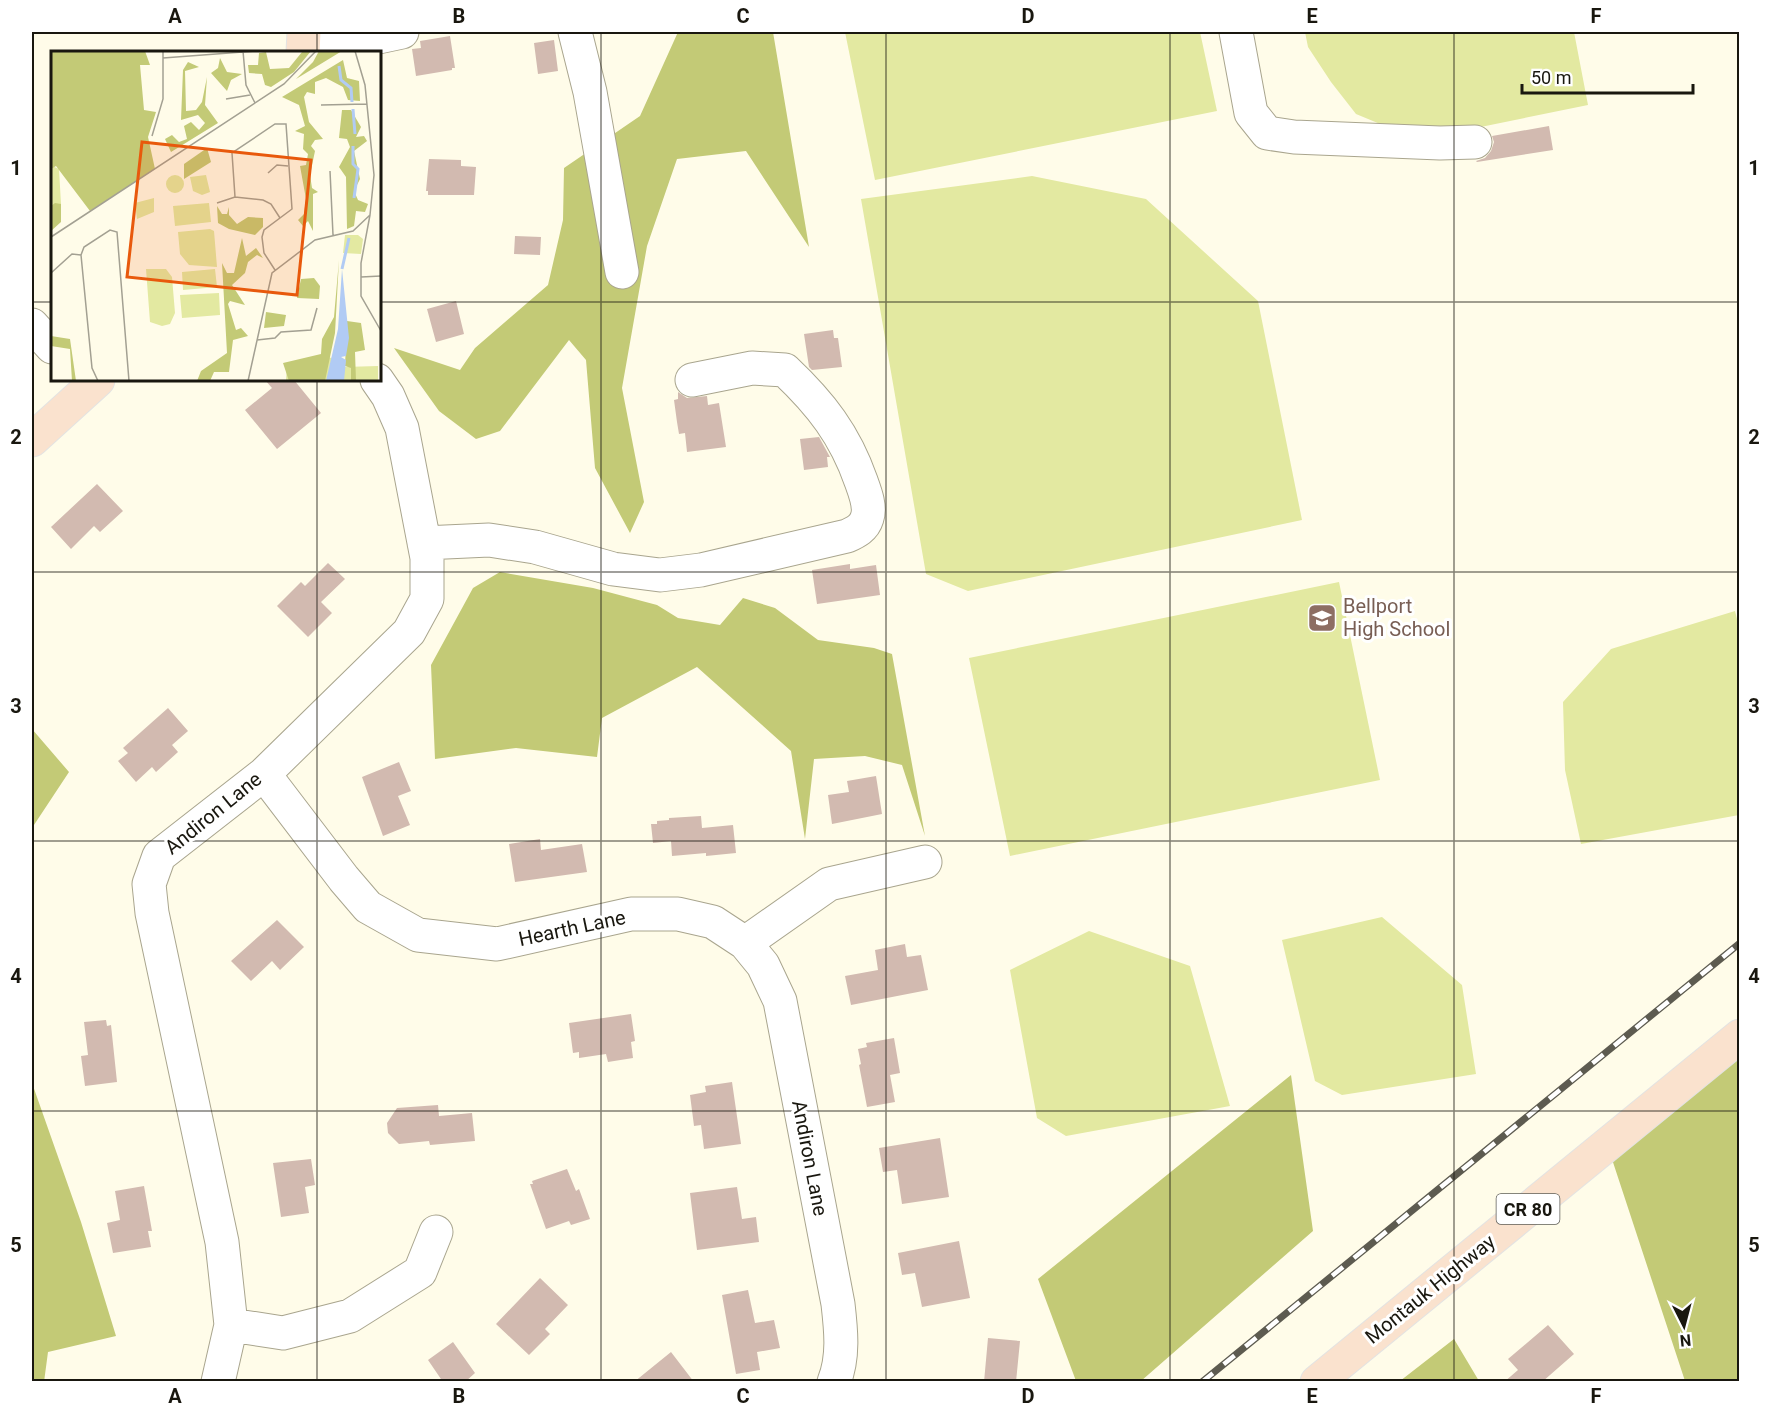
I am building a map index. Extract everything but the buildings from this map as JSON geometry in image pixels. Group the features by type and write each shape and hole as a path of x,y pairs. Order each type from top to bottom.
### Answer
{"main road":[{"path":"303,51 304,32"},
{"path":"32,440 92,381"},
{"name":"Montauk Highway","path":"1317,1382 1740,1036"}],"street":[{"path":"313,51 402,32"},
{"path":"575,32 590,92 622,272"},
{"path":"1236,32 1251,113 1267,133 1294,137 1440,143 1474,141"},
{"path":"32,325 51,346"},
{"path":"424,543 489,540 535,547 613,569 660,575 701,570 847,536 861,529 868,517 867,498 852,455 822,408 785,370 752,368 692,380"},
{"name":"Andiron Lane","path":"218,1382 231,1325 222,1242 152,913 149,884 159,856 264,774 409,632 427,599 427,558 402,428 388,396 378,381"},
{"name":"Hearth Lane","path":"264,774 368,907 418,935 496,944 631,914 678,914 714,922 745,943"},
{"path":"745,943 830,884 924,862"},
{"name":"Andiron Lane","path":"745,943 763,965 780,1001 838,1304 842,1338 838,1371 834,1382"},
{"path":"231,1325 283,1333 350,1316 420,1272 436,1232"}],"green space":[{"path":"678,32 773,32 809,247 746,151 677,159 647,246 622,388 644,502 630,533 595,468 586,360 569,340 500,431 476,439 439,411 394,348 460,370 475,348 548,285 563,220 564,168 640,116"},
{"path":"845,32 1200,32 1217,111 875,180"},
{"path":"1305,32 1574,32 1588,105 1461,131 1385,126 1356,114 1308,47"},
{"path":"1032,176 1146,199 1258,301 1302,520 968,591 926,574 861,199"},
{"path":"500,572 593,588 657,605 678,618 720,625 743,598 775,608 818,640 874,648 892,654 925,836 902,765 865,756 814,759 805,839 791,751 697,667 602,718 597,757 516,748 435,759 431,665 473,588"},
{"path":"1339,582 1380,780 1010,856 969,658"},
{"path":"1735,611 1740,631 1739,815 1581,844 1565,770 1563,702 1611,649"},
{"path":"32,729 69,772 32,828"},
{"path":"1382,917 1462,985 1476,1074 1342,1095 1315,1081 1282,940"},
{"path":"1089,931 1190,966 1230,1106 1066,1136 1037,1118 1010,970"},
{"path":"1739,1036 1739,1381 1685,1381 1607,1144"},
{"path":"1291,1075 1313,1231 1141,1381 1076,1381 1038,1279"},
{"path":"32,1083 81,1222 116,1336 48,1352 44,1382 32,1381"},
{"path":"1454,1339 1479,1381 1400,1381"}],"railway":[{"path":"1202,1382 1740,943"}],"place":[{"name":"Bellport High School","path":"1322,618"}]}
